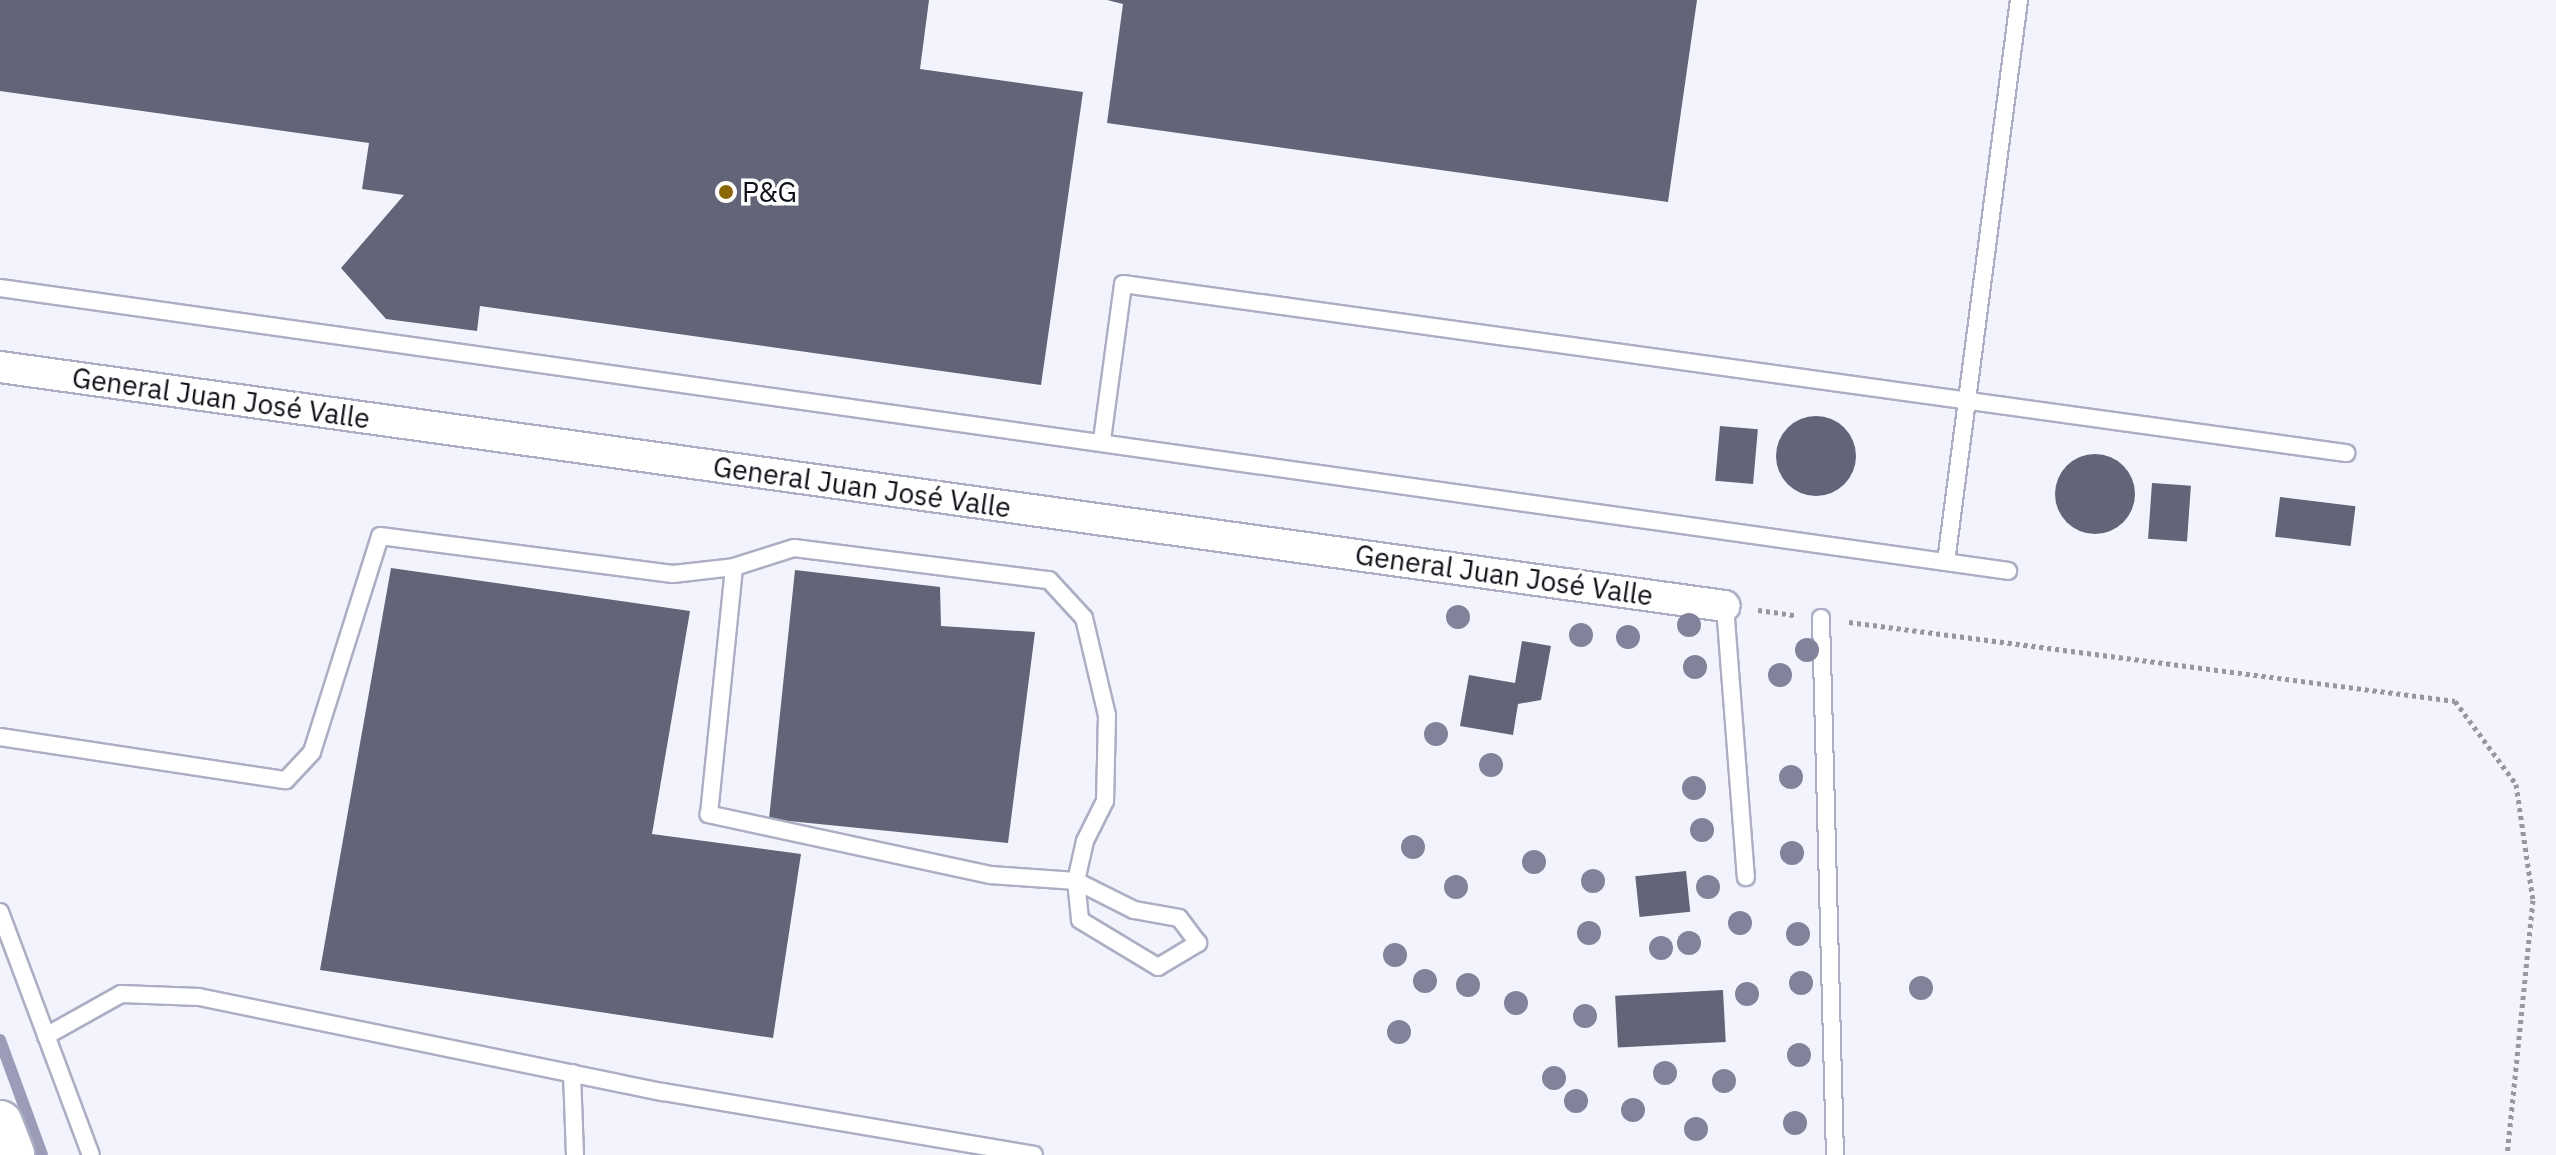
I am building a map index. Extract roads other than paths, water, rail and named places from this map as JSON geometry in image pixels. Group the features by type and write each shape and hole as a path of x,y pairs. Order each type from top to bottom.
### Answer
{"main road":[{"path":"0,1123 12,1155"}],"street":[{"name":"General Juan José Valle","path":"0,367 1725,606"}],"lane":[{"path":"1946,562 2019,0"},
{"path":"1102,440 1123,284 2346,453"},
{"path":"0,288 1102,440 2008,571"},
{"path":"0,737 286,780 312,752 380,536 673,574 734,567 794,548 1049,580 1084,618 1107,715 1105,801 1085,841 1076,881 1080,920 1158,967 1198,943 1179,918 1134,910 1076,881 990,875 709,814 734,567"},
{"path":"1725,606 1746,877"},
{"path":"1821,618 1835,1155"},
{"path":"0,912 91,1155"},
{"path":"46,1036 121,994 199,997 572,1073 1034,1155"},
{"path":"572,1073 575,1155"}],"waterway":[{"path":"0,1040 42,1155"}],"place":[{"name":"P&G","path":"726,192"}]}
